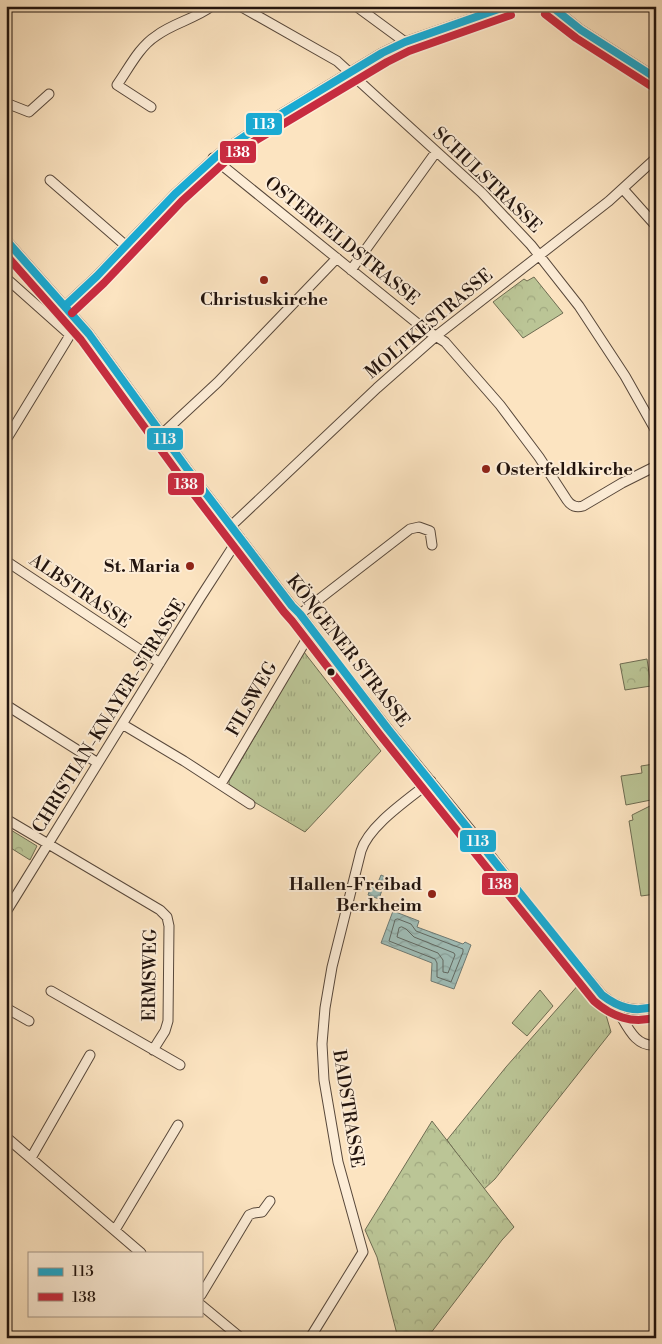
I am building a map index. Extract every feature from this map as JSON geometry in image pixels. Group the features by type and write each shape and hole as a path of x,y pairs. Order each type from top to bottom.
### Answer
{"street":[{"path":"150,107 117,85 150,40 212,6"},
{"name":"SCHULSTRASSE","path":"240,6 337,61 482,193 539,256 575,300 625,376 656,431"},
{"path":"356,6 405,42"},
{"path":"474,6 478,17"},
{"path":"66,306 174,194 213,158 248,134 382,53 405,42 508,6"},
{"path":"551,6 589,36 656,78"},
{"path":"6,103 29,112 48,94"},
{"path":"351,270 436,152"},
{"name":"OSTERFELDSTRASSE","path":"213,158 423,328 445,342 500,405 539,457 570,504 575,507 583,506 656,466"},
{"name":"MOLTKESTRASSE","path":"231,526 377,388 436,336 623,189 656,158"},
{"path":"50,180 125,246"},
{"path":"623,189 656,226"},
{"name":"KÖNGENER STRASSE","path":"6,240 81,325 240,538 338,665 538,917 602,995 612,1003 637,1039 643,1044 656,1045"},
{"path":"162,434 218,382 337,258"},
{"path":"6,278 70,335"},
{"path":"7,439 70,335 81,325"},
{"path":"300,614 405,531 414,527 430,531 432,545"},
{"name":"CHRISTIAN-KNAYER-STRASSE","path":"6,912 240,538"},
{"name":"ALBSTRASSE","path":"6,561 160,664"},
{"name":"FILSWEG","path":"221,784 312,630"},
{"path":"6,705 98,764"},
{"path":"122,724 221,784 229,792 250,804"},
{"name":"BADSTRASSE","path":"310,1338 364,1252 338,1162 324,1080 323,1026 332,967 361,851 366,838 376,827 430,781"},
{"path":"6,819 48,845"},
{"name":"ERMSWEG","path":"48,845 160,910 167,918 169,926 168,1021 153,1050"},
{"name":"ERMSWEG","path":"51,991 180,1065"},
{"path":"612,1003 620,1007 636,1010 644,1010 656,1006"},
{"path":"6,1008 29,1021"},
{"path":"31,1158 90,1055"},
{"path":"115,1230 178,1125"},
{"path":"6,1137 140,1252"},
{"path":"202,1293 249,1215 262,1212 270,1200"},
{"path":"202,1306 241,1338"}],"green space":[{"path":"534,277 563,313 523,338 493,302 524,279 527,281"},
{"path":"304,652 381,751 305,832 234,790 229,784"},
{"path":"647,659 651,686 625,690 620,664"},
{"path":"654,764 656,799 626,805 621,776 642,773 641,766"},
{"path":"656,803 656,894 641,896 629,821 633,820 632,815"},
{"path":"6,827 37,846 30,860 6,845"},
{"path":"580,983 606,1015 611,1032 495,1179 483,1190 447,1140 506,1067"},
{"path":"540,990 553,1006 527,1036 512,1023"},
{"path":"432,1121 514,1227 427,1338 398,1338 377,1257 365,1230"}],"water":[{"path":"381,875 390,879 387,888 383,887 379,899 368,895 372,883 377,885"},
{"path":"393,911 419,921 417,927 463,944 465,942 471,945 454,989 431,981 432,963 381,943"}],"transit line":[{"name":"113","path":"65,306 97,276 175,194 220,153 382,53 405,42 507,6"},
{"name":"113","path":"551,6 581,30 656,78"},
{"name":"138","path":"545,14 576,38 651,86"},
{"name":"138","path":"72,313 104,283 182,201 226,161 253,142 387,62 409,51 511,15"},
{"name":"113","path":"6,240 89,334 188,470 292,606 388,729 602,995 628,1008 641,1009 656,1006"},
{"name":"138","path":"6,255 81,340 180,476 284,612 380,735 594,1001 608,1011 623,1018 639,1020 656,1017"}],"place":[{"name":"Christuskirche","path":"264,280"},
{"name":"Osterfeldkirche","path":"486,469"},
{"name":"St. Maria","path":"190,566"},
{"name":"Hallen-Freibad Berkheim","path":"432,894"}]}
